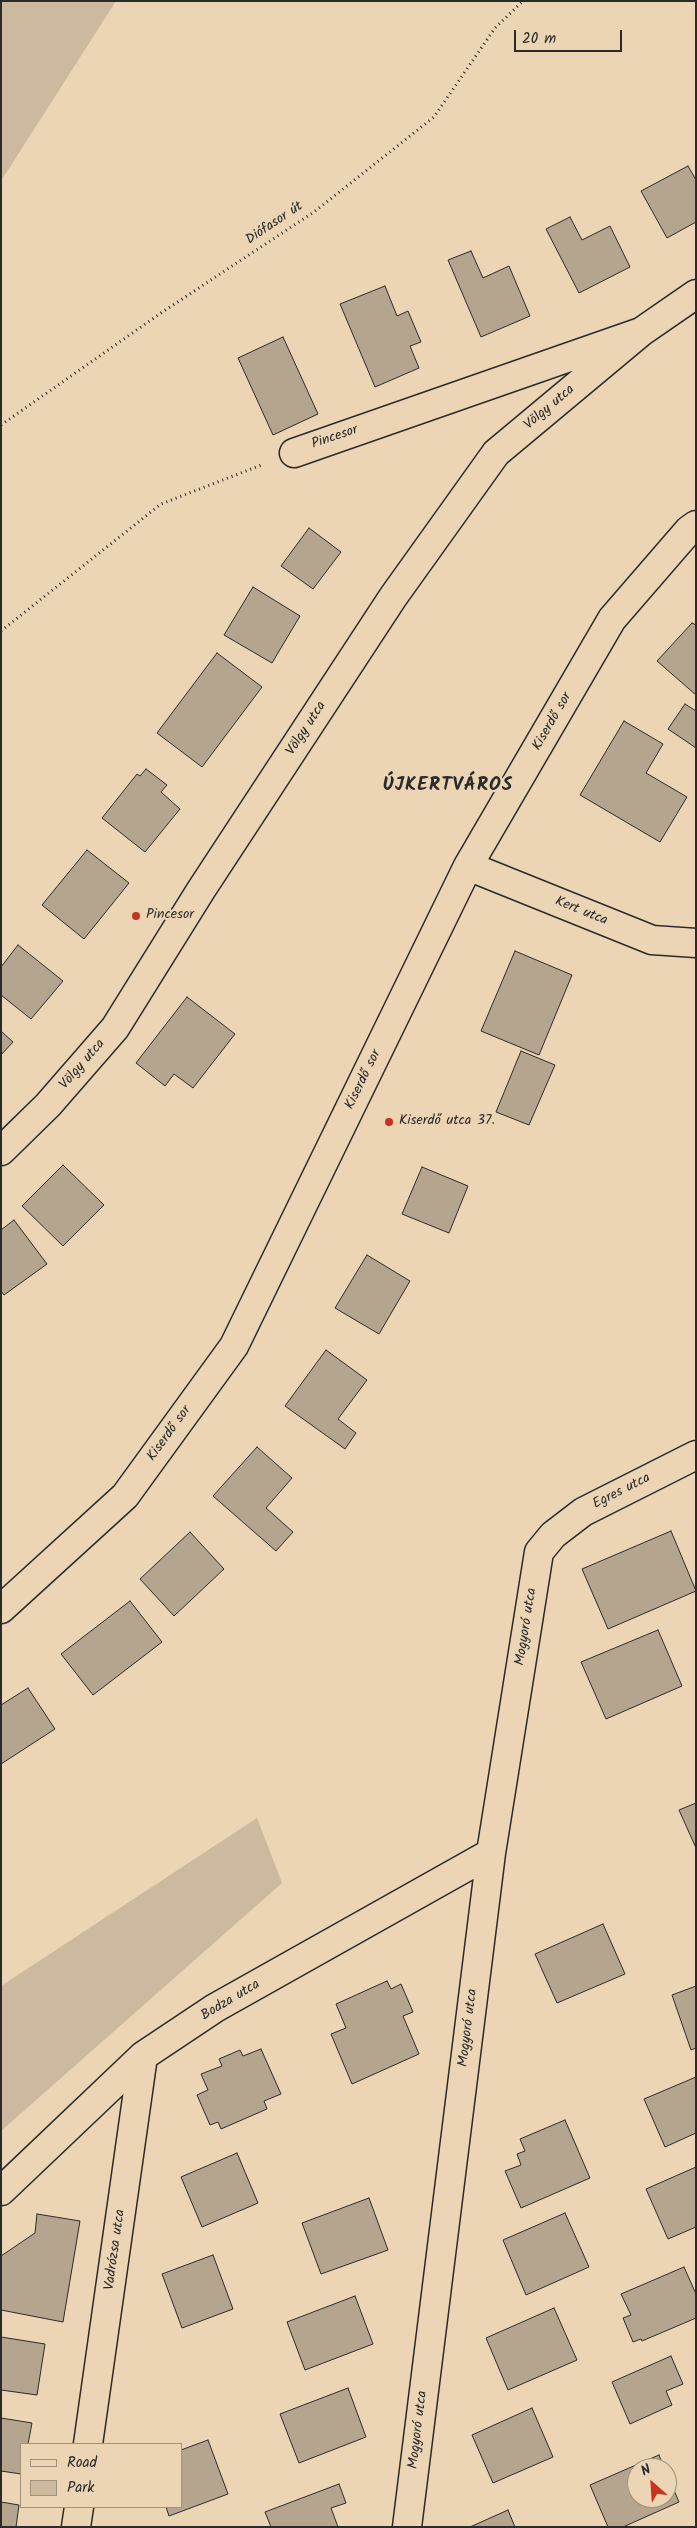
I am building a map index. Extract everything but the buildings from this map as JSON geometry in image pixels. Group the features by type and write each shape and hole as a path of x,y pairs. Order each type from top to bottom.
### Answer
{"street":[{"name":"Pincesor","path":"294,453 641,332 696,294"},
{"name":"Völgy utca","path":"1,1151 48,1105 115,1028 201,890 393,597 496,453 641,332"},
{"name":"Kiserdő sor","path":"1,1609 125,1496 234,1346 468,866 612,619 689,530 696,525"},
{"name":"Kert utca","path":"468,866 652,940 696,943"},
{"name":"Egres utca","path":"553,1535 583,1512 696,1455"},
{"name":"Mogyoró utca","path":"407,2527 491,1853 539,1552 553,1535"},
{"name":"Bodza utca","path":"1,2191 143,2056 224,2004 491,1853"},
{"name":"Vadrózsa utca","path":"88,2443 143,2056"},
{"path":"76,2527 79,2508"}],"path":[{"name":"Diófasor út","path":"1,425 161,313 314,212 434,117 495,28 523,1"},
{"name":"Pincesor","path":"1,631 161,504 294,453"}],"green space":[{"path":"1,1 116,1 1,181"},
{"path":"257,1818 282,1883 1,2131 1,1986"}],"place":[{"name":"Pincesor","path":"136,916"},
{"name":"Kiserdő utca 37.","path":"389,1122"}],"district":[{"name":"ÚJKERTVÁROS","path":"448,787"}]}
